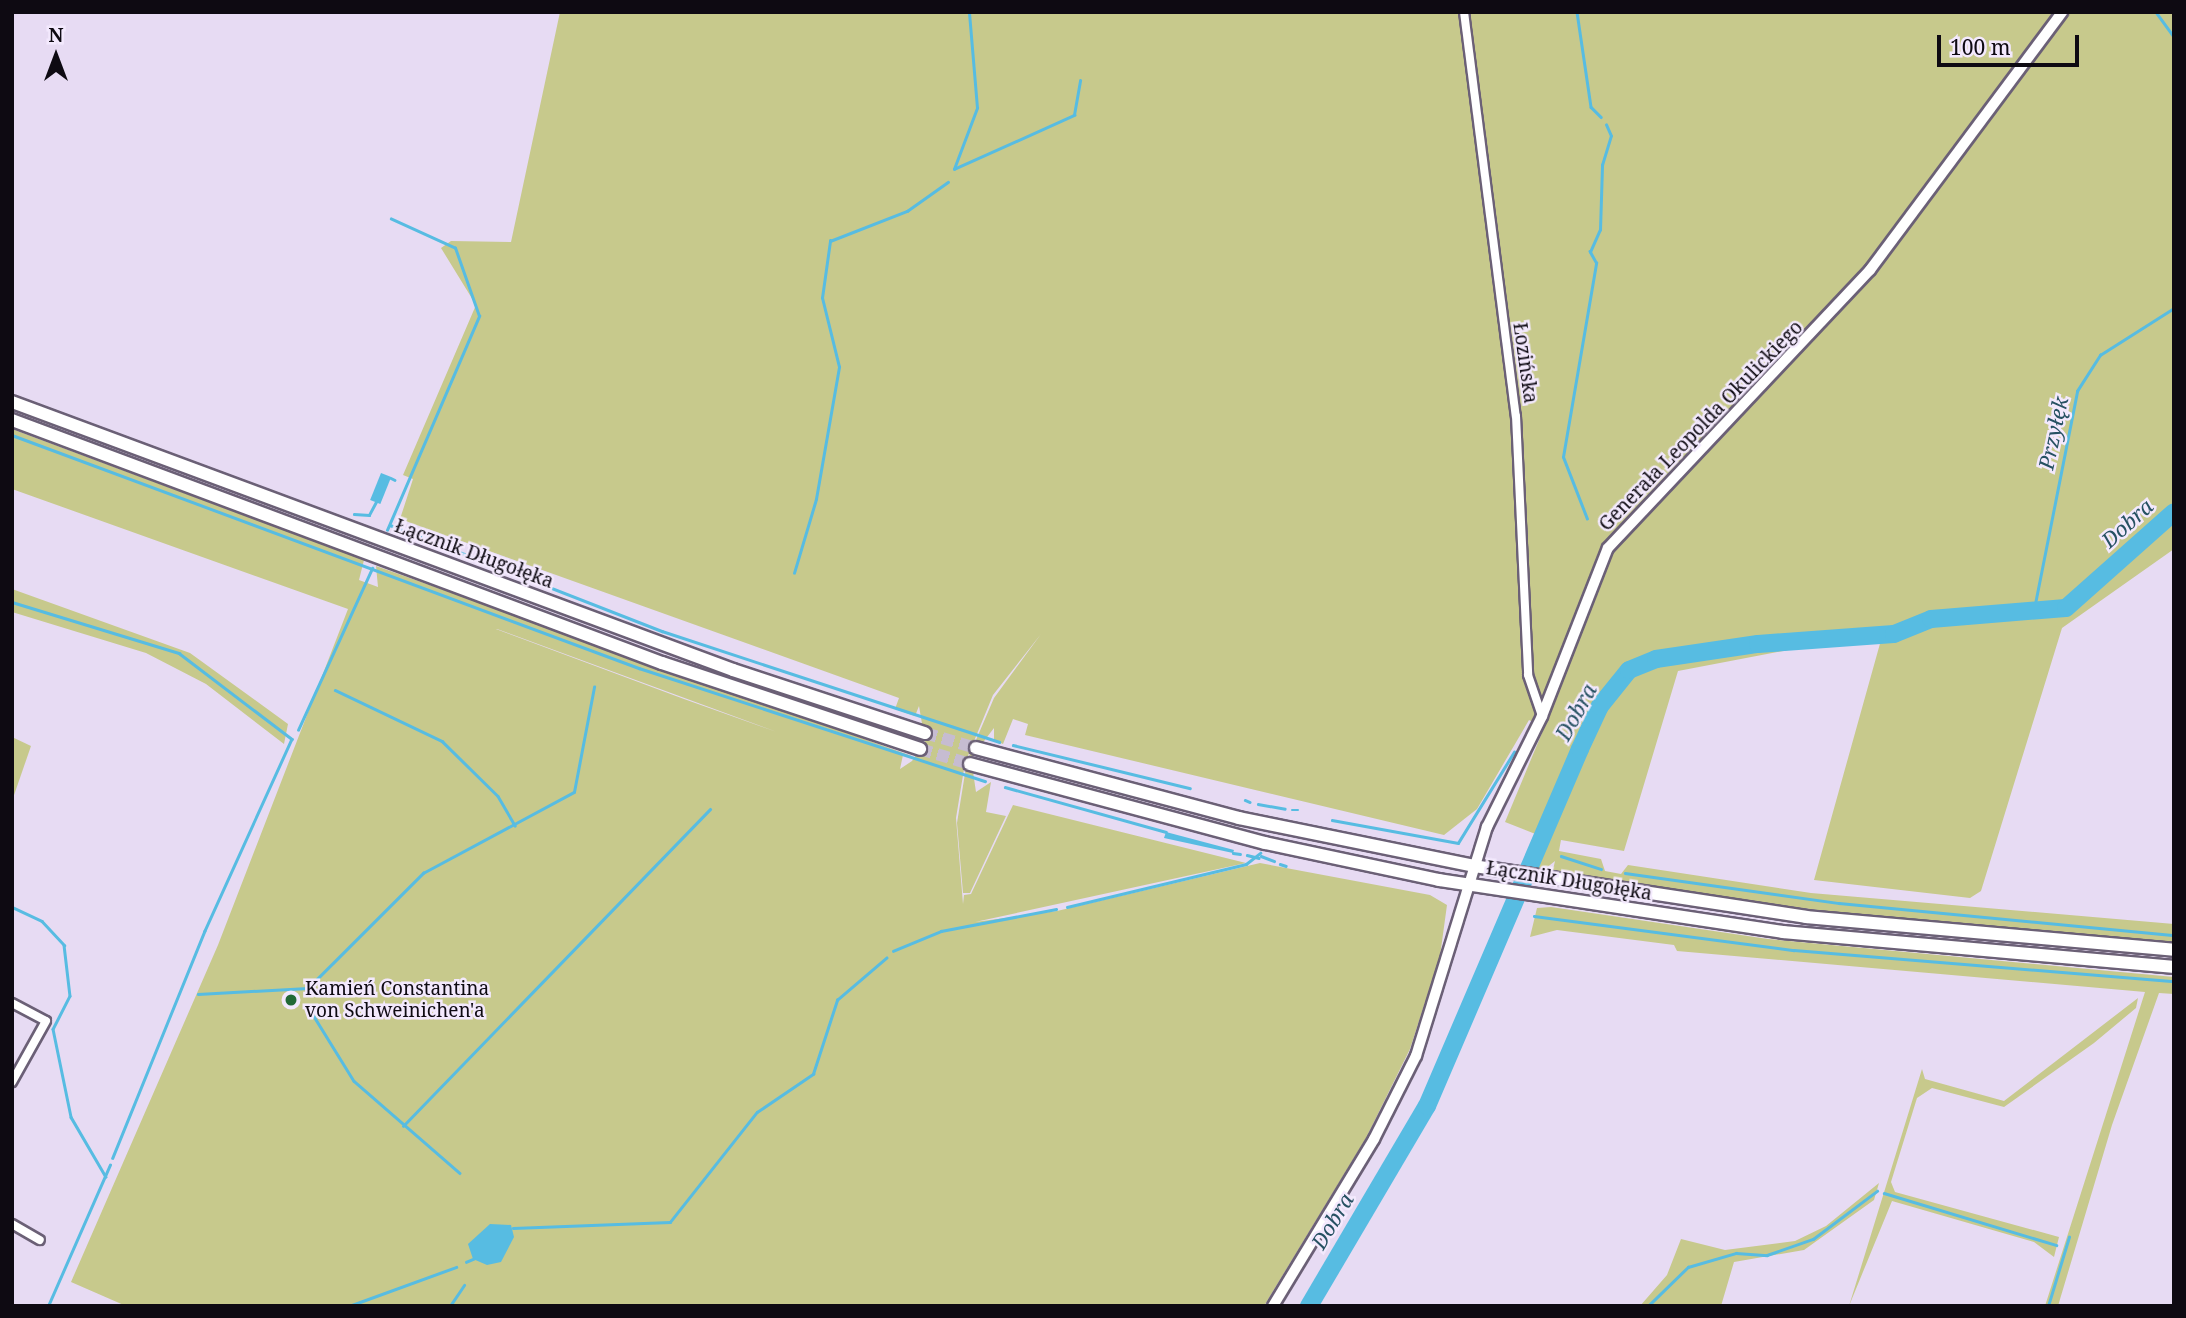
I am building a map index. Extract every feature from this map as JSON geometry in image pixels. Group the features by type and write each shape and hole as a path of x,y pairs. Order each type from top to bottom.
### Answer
{"main road":[{"name":"Łącznik Długołęka","path":"12,402 674,649 925,733"},
{"name":"Łącznik Długołęka","path":"12,420 662,663 920,749"},
{"name":"Łącznik Długołęka","path":"976,748 1238,818 1550,879 1806,917 2174,950"},
{"name":"Łącznik Długołęka","path":"970,764 1265,843 1492,888 1783,932 2174,967"}],"street":[{"name":"Łozińska","path":"1464,12 1516,416 1528,675 1542,716"},
{"name":"Generała Leopolda Okulickiego","path":"1273,1306 1406,1078 1441,988 1474,866 1491,817 1542,716 1593,573 1618,534 1861,280 2062,12"},
{"path":"12,1003 46,1021 12,1083"},
{"path":"12,1224 40,1240"}],"green space":[{"path":"560,12 2174,12 2174,549 2062,628 1981,891 1970,898 1814,880 1881,640 1814,645 1678,671 1624,851 1561,840 1559,851 1601,859 1605,871 1621,874 1628,865 1811,893 2174,924 2174,942 1825,911 1552,874 1555,861 1545,869 1531,866 1543,837 1505,822 1544,728 1529,720 1477,809 1444,835 1025,735 1028,724 1013,719 1003,744 994,740 994,728 971,758 976,792 991,782 986,812 1006,816 970,893 963,893 957,823 967,761 994,698 1041,634 993,695 965,763 956,818 963,904 964,895 971,894 1013,805 1246,863 975,922 1057,911 1260,863 1430,895 1447,905 1440,956 1410,1049 1366,1138 1264,1306 126,1306 71,1282 218,945 348,609 12,489 12,429 364,560 359,580 378,587 376,566 912,756 903,755 900,769 912,761 925,741 919,706 915,716 895,709 899,698 400,519 413,479 403,475 476,305 441,248 451,241 511,242","holes":["496,629 777,732 684,699"]},
{"path":"12,589 190,653 288,724 284,744 206,684 146,653 12,612"},
{"path":"12,737 31,746 12,801"},
{"path":"1551,907 1768,939 2174,977 2174,994 2159,993 2112,1125 2058,1306 2045,1306 2145,992 1677,951 1674,945 1557,930 1530,937 1537,908"},
{"path":"2138,998 2136,1008 2094,1043 2004,1107 1932,1088 1917,1098 1891,1182 1895,1192 2059,1237 2054,1257 2034,1242 1892,1201 1849,1306 1922,1069 1925,1079 2004,1101"},
{"path":"1879,1183 1874,1200 1804,1250 1734,1262 1721,1306 1640,1306 1667,1275 1681,1239 1725,1250 1795,1241 1826,1226"}],"water":[{"path":"381,473 391,477 380,504 370,500"},
{"path":"1166,832 1234,850 1233,853 1164,838"},
{"path":"490,1224 511,1225 514,1237 501,1262 487,1265 473,1259 468,1244"}],"waterway":[{"path":"954,169 977,108 969,12"},
{"path":"1577,12 1591,107 1601,117"},
{"name":"Przyłęk","path":"2156,12 2174,37"},
{"path":"954,169 1074,115 1080,81"},
{"path":"1587,519 1563,457 1596,263 1590,252 1600,230 1602,165 1611,136 1606,125"},
{"path":"794,573 816,499 839,367 822,298 830,241 907,211 948,182"},
{"path":"387,530 479,316 455,248 391,219"},
{"name":"Przyłęk","path":"2034,609 2077,391 2100,355 2174,308"},
{"path":"12,435 639,668 985,781"},
{"path":"391,478 395,480"},
{"path":"354,514 369,515 376,502"},
{"name":"Dobra","path":"1309,1306 1427,1106 1580,749 1600,706 1629,670 1656,659 1758,644 1894,634 1931,619 2066,608 2174,512"},
{"path":"390,525 662,631 999,742"},
{"path":"298,730 372,568"},
{"path":"12,602 179,653 292,739 205,931 113,1158"},
{"path":"198,994 308,988 423,873 574,792 594,687"},
{"path":"335,690 442,741 498,796 515,825"},
{"path":"1013,745 1190,788"},
{"path":"1332,820 1458,843 1514,752"},
{"path":"1005,787 1166,832"},
{"path":"1245,800 1250,802"},
{"path":"1258,804 1285,809"},
{"path":"403,1126 710,809"},
{"path":"1292,810 1298,810"},
{"path":"1233,853 1240,854"},
{"path":"1067,907 1246,864 1260,853"},
{"path":"1247,855 1259,858"},
{"path":"1261,856 1274,861"},
{"path":"1561,856 1601,869"},
{"path":"1280,864 1286,866"},
{"path":"1625,873 1839,903 2174,935"},
{"path":"12,907 42,921 64,945 70,996 53,1029 71,1117 106,1177"},
{"path":"893,951 941,931 1056,909"},
{"path":"1534,916 1794,950 2174,981"},
{"path":"513,1228 670,1222 757,1112 813,1074 837,1000 886,958"},
{"path":"307,1005 354,1081 460,1173"},
{"path":"48,1306 110,1165"},
{"path":"1648,1306 1688,1267 1736,1253 1767,1255 1813,1239 1877,1191"},
{"path":"1884,1193 2056,1245"},
{"path":"2048,1306 2069,1237"},
{"path":"466,1262 473,1259"},
{"path":"349,1306 456,1267"},
{"path":"450,1306 464,1285"}],"tunnel":[{"path":"925,733 976,748"},
{"path":"920,749 970,764"}],"place":[{"name":"Kamień Constantina von Schweinichen'a","path":"291,1000"}]}
